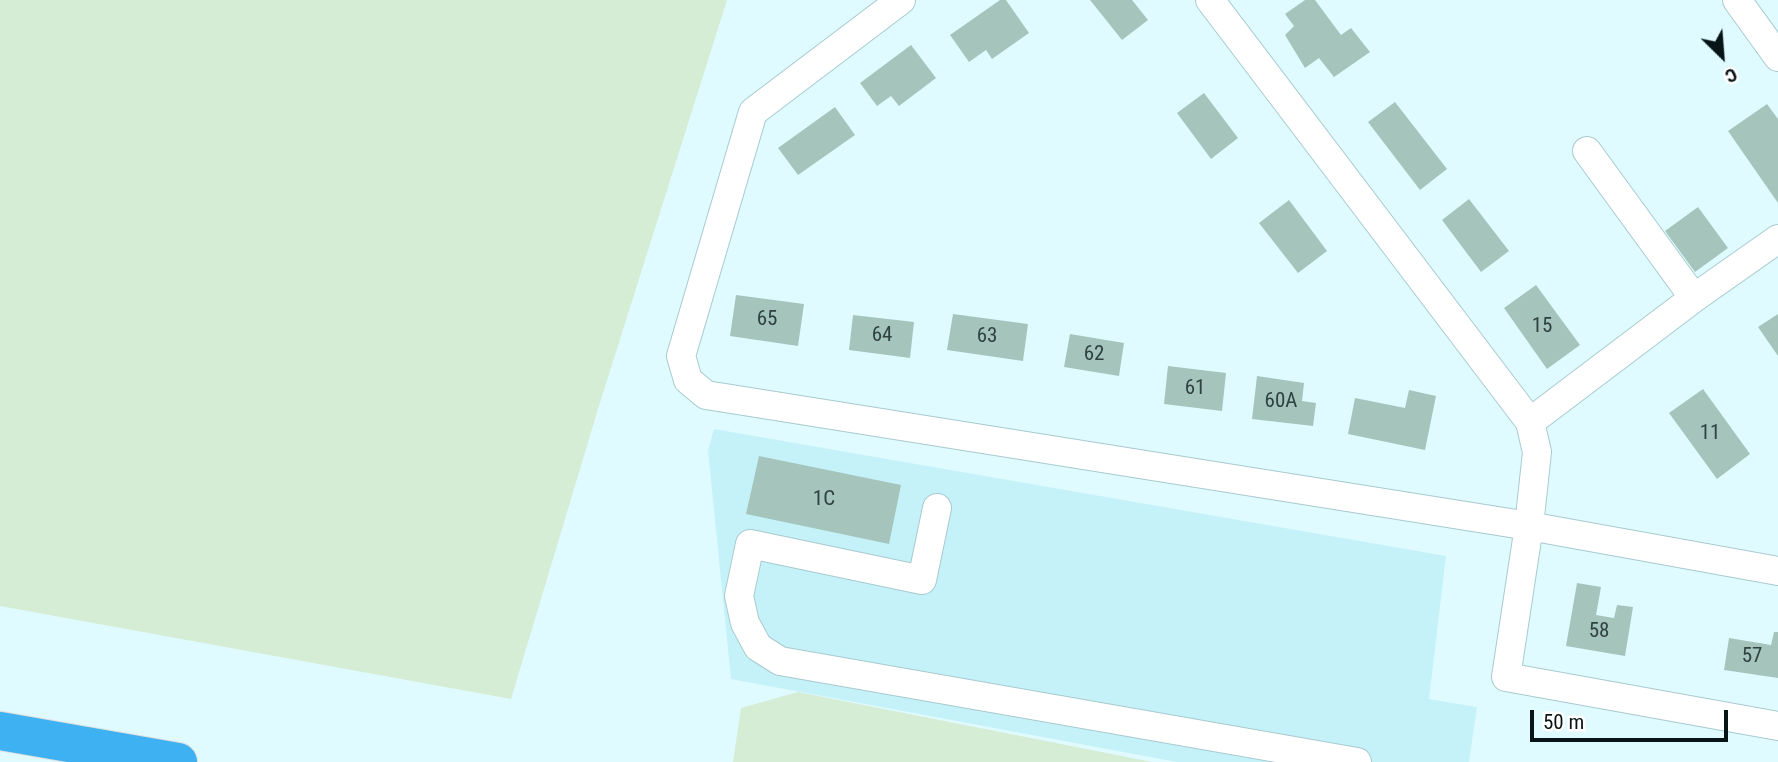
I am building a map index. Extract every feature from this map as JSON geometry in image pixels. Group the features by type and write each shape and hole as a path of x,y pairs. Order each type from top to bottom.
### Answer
{"highway":[{"path":"0,731 178,762"}],"street":[{"path":"901,0 753,112 681,356 688,380 706,395 1529,526 1778,571"},
{"path":"1737,0 1778,57"},
{"path":"1217,3 1530,422 1537,452 1529,526 1506,677 1778,726"},
{"path":"1587,151 1694,298"},
{"path":"1530,422 1694,298 1778,239"},
{"path":"937,508 922,580 750,544 739,596 745,623 758,647 780,661 1357,762"}],"shaded area":[{"path":"714,429 1446,556 1429,699 1477,707 1469,762 1177,762 731,679 708,450"}],"green space":[{"path":"0,0 727,0 598,409 511,699 0,606"},
{"path":"798,692 1152,762 733,762 741,708"}],"building":[{"path":"1000,0 1006,0 1029,33 992,59 986,50 969,62 950,35"},
{"path":"1090,0 1132,0 1148,20 1122,40"},
{"path":"1305,0 1315,0 1341,35 1351,28 1370,52 1334,77 1319,58 1305,68 1285,35 1294,26 1285,14"},
{"path":"911,45 936,78 899,106 891,96 877,106 860,83"},
{"path":"1204,93 1238,138 1211,159 1177,113"},
{"path":"1395,102 1447,169 1420,190 1368,122"},
{"path":"1767,104 1778,119 1778,203 1728,131"},
{"path":"835,107 855,135 798,175 778,148"},
{"path":"1469,199 1509,251 1481,272 1442,220"},
{"path":"1289,200 1327,251 1298,273 1259,223"},
{"path":"1698,207 1728,248 1695,272 1665,231"},
{"path":"1536,285 1580,345 1547,369 1504,308"},
{"path":"736,295 804,304 798,346 730,336"},
{"path":"953,314 1028,324 1023,361 947,350"},
{"path":"1778,314 1778,356 1758,327"},
{"path":"853,315 914,322 910,358 849,350"},
{"path":"1070,334 1124,343 1119,376 1064,367"},
{"path":"1168,366 1226,373 1222,411 1164,404"},
{"path":"1257,376 1304,383 1302,401 1316,403 1313,426 1252,419"},
{"path":"1703,389 1750,454 1717,479 1669,413"},
{"path":"1409,390 1436,396 1425,450 1348,434 1355,398 1405,408"},
{"path":"759,456 901,485 889,544 746,514"},
{"path":"1577,583 1601,587 1596,615 1614,618 1617,605 1633,607 1625,656 1566,646"},
{"path":"1774,632 1778,632 1778,678 1724,670 1729,638 1771,645"}]}
